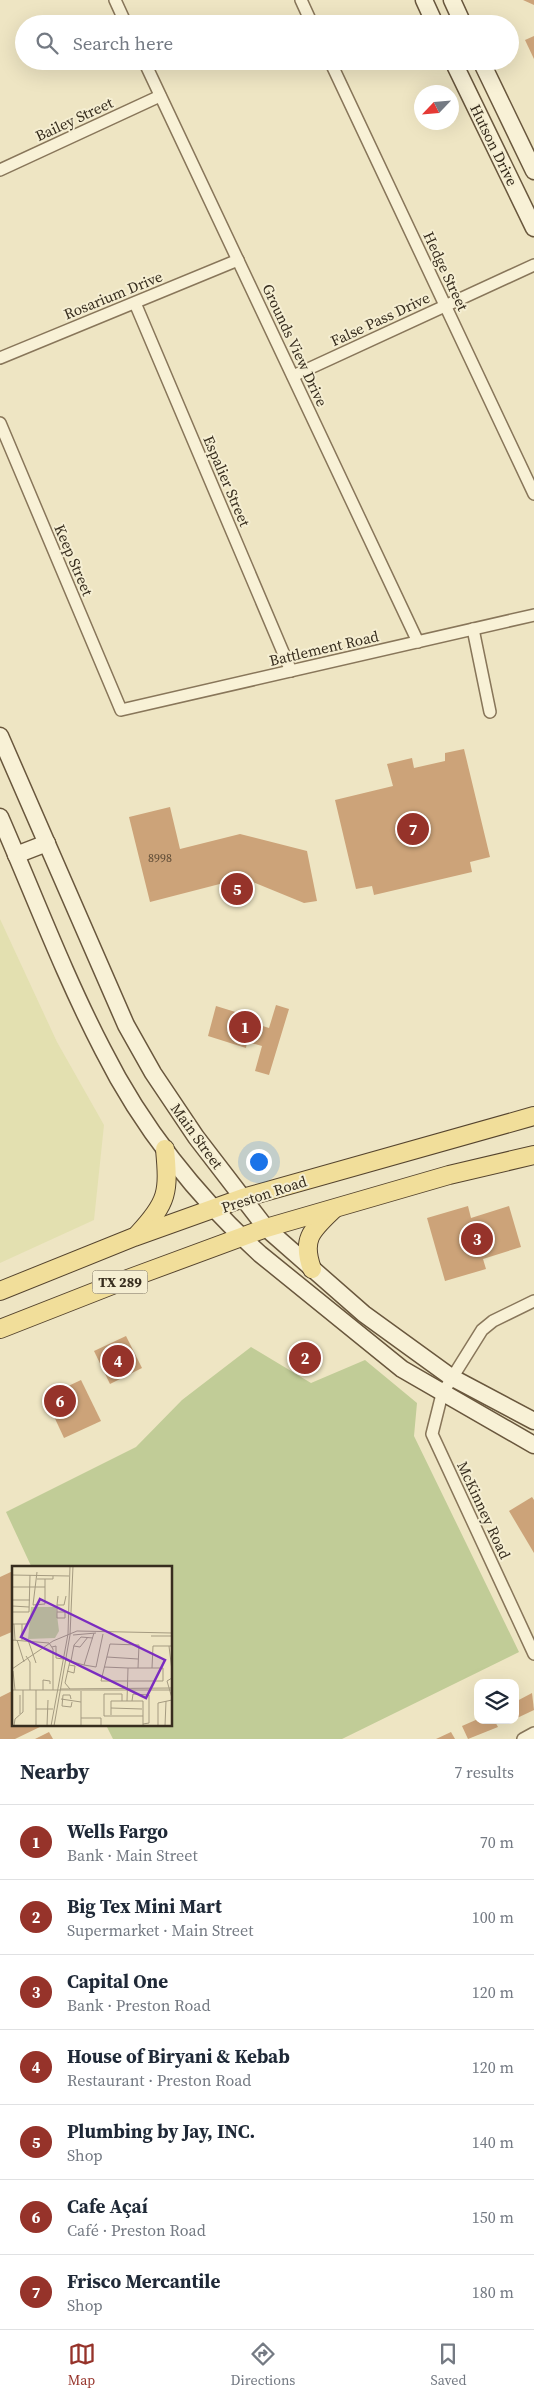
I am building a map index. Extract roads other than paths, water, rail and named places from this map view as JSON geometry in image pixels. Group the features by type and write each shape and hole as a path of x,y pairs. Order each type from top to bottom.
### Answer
{"main road":[{"path":"424,0 431,15"},
{"path":"452,0 459,15"},
{"name":"Hutson Drive","path":"457,70 534,228"},
{"name":"Hutson Drive","path":"485,70 534,170"},
{"name":"Main Street","path":"0,736 126,1025 153,1074 196,1137 266,1228 364,1314 451,1377 534,1421"},
{"name":"Main Street","path":"0,817 103,1052 131,1100 164,1149 215,1209 242,1237 402,1370 534,1445"},
{"path":"16,855 47,843"},
{"name":"Preston Road","path":"0,1291 134,1237 244,1198 534,1116"},
{"path":"134,1237 156,1215 164,1200 168,1179 164,1149"},
{"name":"TX 289","path":"0,1329 266,1228 449,1175 534,1155"},
{"path":"312,1269 306,1253 313,1230 336,1208"}],"street":[{"path":"115,0 122,15"},
{"path":"301,0 308,15"},
{"name":"Grounds View Drive","path":"148,70 418,642"},
{"name":"Hedge Street","path":"334,70 534,494"},
{"name":"Bailey Street","path":"0,170 160,96"},
{"name":"Rosarium Drive","path":"0,358 238,260"},
{"name":"False Pass Drive","path":"293,376 534,265"},
{"name":"Espalier Street","path":"135,303 291,671"},
{"name":"Keep Street","path":"0,423 121,710"},
{"name":"Battlement Road","path":"121,710 534,615"},
{"path":"472,629 490,712"},
{"name":"McKinney Road","path":"534,1301 493,1321 482,1330 442,1394 432,1434 534,1654"},
{"path":"523,1739 534,1733"}],"place":[{"name":"Frisco Mercantile","path":"413,829"},
{"name":"Plumbing by Jay, INC.","path":"237,889"},
{"name":"Wells Fargo","path":"245,1027"},
{"name":"Capital One","path":"477,1239"},
{"name":"Big Tex Mini Mart","path":"305,1358"},
{"name":"House of Biryani & Kebab","path":"118,1361"},
{"name":"Cafe Açaí","path":"60,1401"}]}
